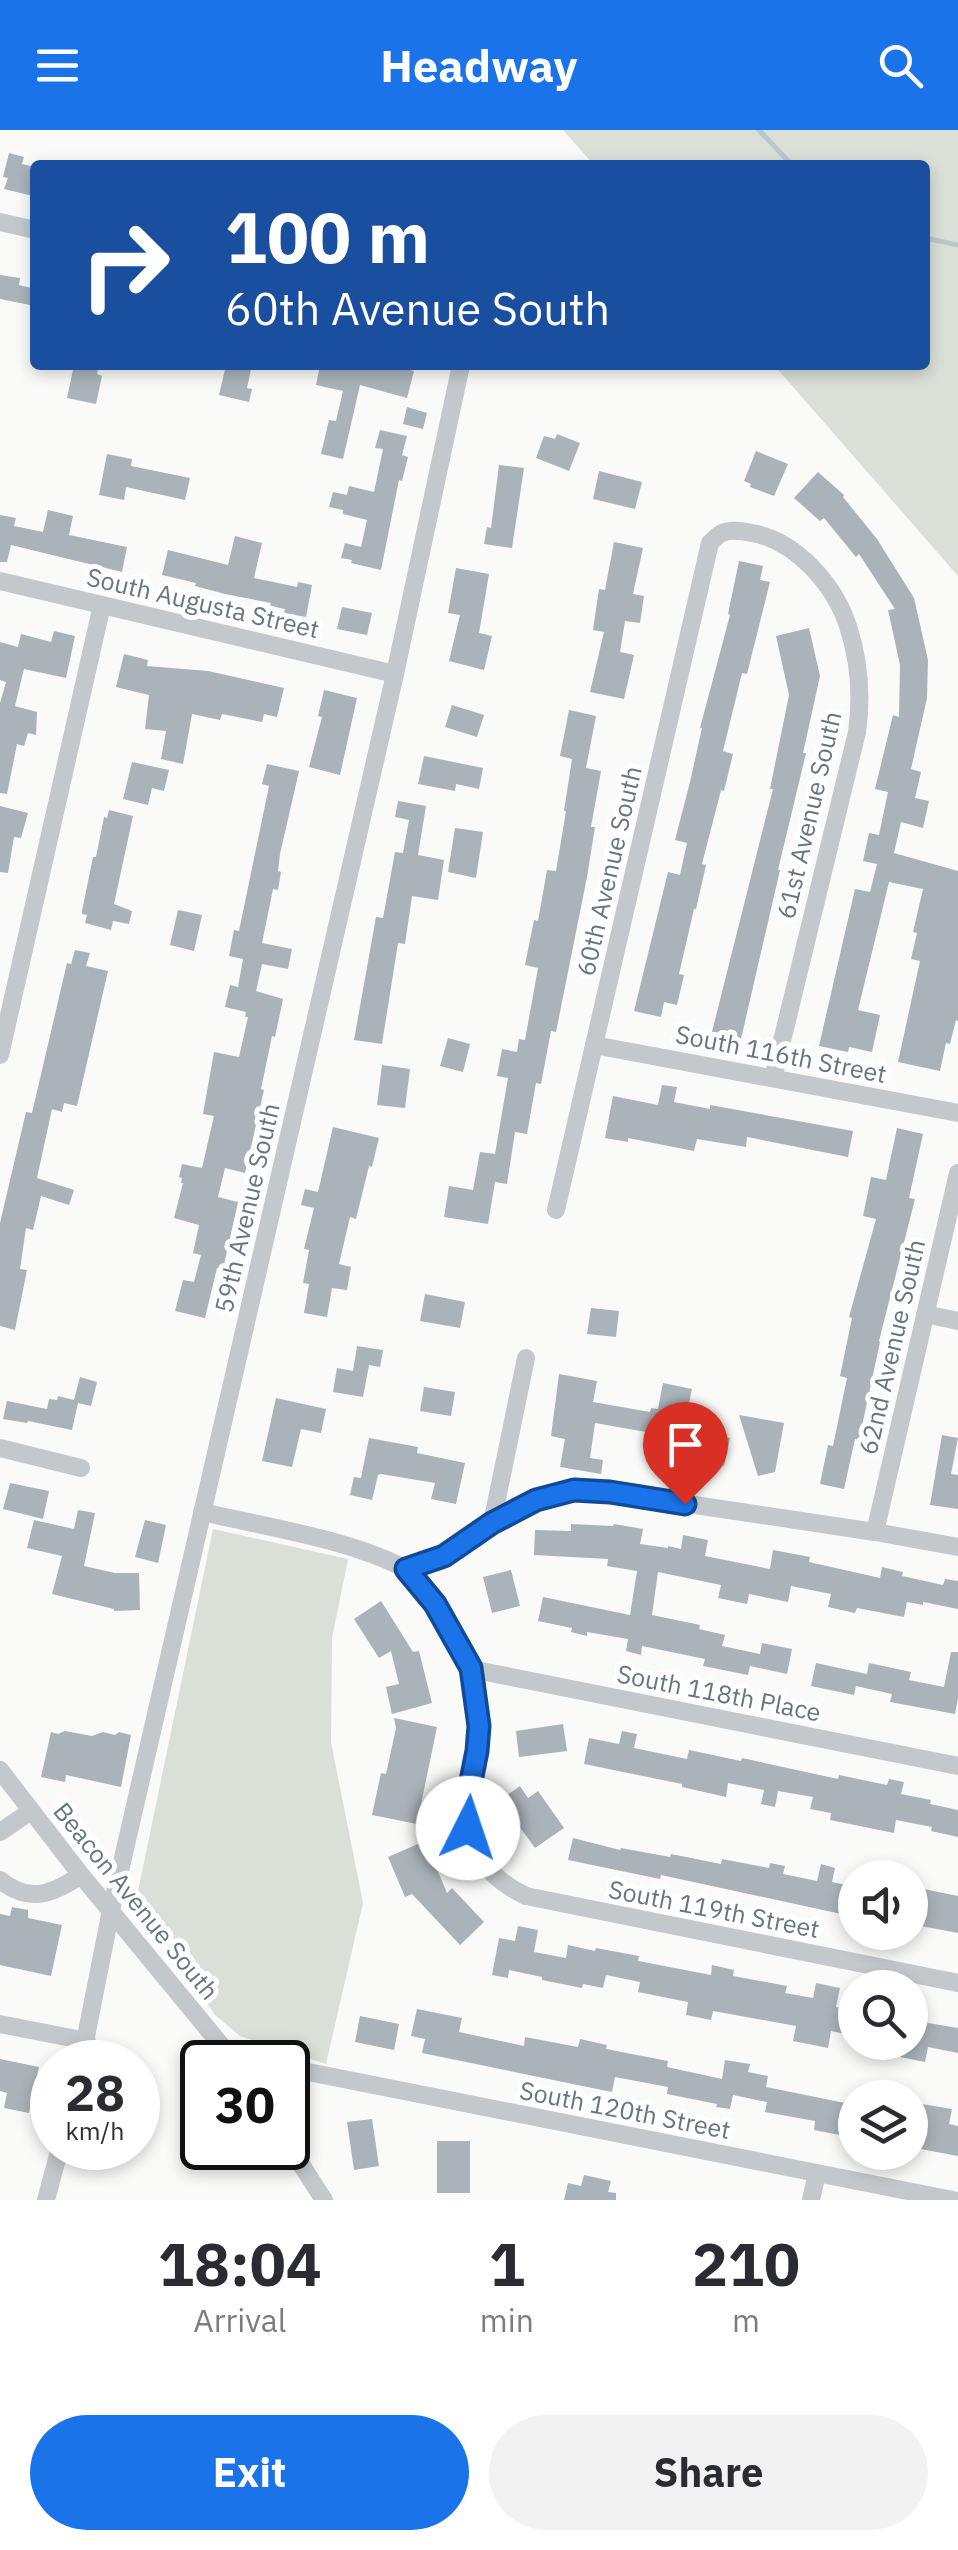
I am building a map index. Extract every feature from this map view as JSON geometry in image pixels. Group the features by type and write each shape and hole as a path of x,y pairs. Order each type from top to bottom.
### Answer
{"street":[{"path":"0,222 30,229"},
{"name":"59th Avenue South","path":"87,2040 111,1910 395,674 459,370"},
{"name":"61st Avenue South","path":"710,543 722,533 738,530 779,541 796,554 820,577 837,602 848,626 860,685 857,732 773,1078"},
{"name":"60th Avenue South","path":"556,1210 710,543"},
{"name":"South Augusta Street","path":"0,581 395,674"},
{"path":"0,1055 102,604"},
{"name":"South 116th Street","path":"594,1045 958,1113"},
{"name":"62nd Avenue South","path":"875,1532 958,1172"},
{"path":"925,1314 958,1321"},
{"path":"492,1523 526,1358"},
{"path":"0,1448 81,1468"},
{"path":"406,1569 444,1556 492,1523 536,1500 574,1490 610,1492 958,1547"},
{"path":"202,1512 358,1549 406,1569 435,1604 471,1668"},
{"name":"South 118th Place","path":"471,1668 958,1766"},
{"name":"South 119th Street","path":"471,1668 479,1726 468,1796 468,1828 478,1854 504,1886 526,1896 958,1983"},
{"name":"Beacon Avenue South","path":"0,1770 217,2040"},
{"path":"0,1832 31,1811"},
{"path":"0,1880 18,1892 38,1894 52,1893 81,1875"},
{"path":"0,2024 82,2040"},
{"name":"South 120th Street","path":"310,2072 953,2200"},
{"path":"46,2200 54,2170"},
{"path":"305,2170 324,2200"},
{"path":"811,2200 817,2173"}],"shaded area":[{"path":"563,130 958,130 958,576 778,370 930,370 930,160 590,160"},
{"path":"213,1529 348,1559 332,1638 331,1742 363,1903 326,2064 310,2059 310,2040 252,2040 240,2036 215,2015 136,1901"}],"building":[{"path":"9,153 24,157 22,164 30,166 30,195 4,189 8,178 3,177"},
{"path":"0,275 20,278 19,285 30,288 30,305 0,299"},
{"path":"73,370 98,370 102,376 96,404 67,398"},
{"path":"225,370 251,370 249,402 219,395"},
{"path":"319,370 414,371 407,398 360,385 343,459 321,454 329,420 336,421 343,391 316,385"},
{"path":"407,407 427,413 423,429 403,424"},
{"path":"380,430 407,436 402,455 408,457 402,481 399,480 381,570 341,558 345,543 361,547 367,520 329,507 333,492 347,495 349,486 374,492 383,449 375,448"},
{"path":"557,434 580,443 569,471 536,458 544,436 555,439"},
{"path":"756,451 788,464 774,496 744,481"},
{"path":"107,454 132,459 131,466 190,478 185,500 126,487 124,500 99,495"},
{"path":"499,465 524,468 512,548 484,544 487,527 491,528"},
{"path":"599,471 642,482 635,509 593,499"},
{"path":"818,472 844,495 914,598 928,660 927,698 911,769 921,772 915,798 929,801 923,828 901,822 894,853 958,871 958,1021 950,1044 946,1043 940,1071 898,1062 920,961 911,959 923,889 889,882 858,1010 880,1015 872,1052 819,1046 855,889 870,892 877,864 863,861 869,833 879,835 888,792 875,789 893,715 899,717 900,665 888,610 895,609 859,554 856,557 824,518 820,521 794,498"},
{"path":"48,510 73,516 69,535 127,547 122,572 11,545 7,562 0,562 0,515 16,518 14,526 43,532"},
{"path":"235,536 262,543 254,578 297,587 298,582 312,585 306,617 284,613 285,609 270,606 271,603 162,575 168,550 228,565"},
{"path":"614,542 643,548 633,594 644,596 640,623 625,621 620,652 634,655 624,699 590,692 604,632 593,630 599,589 605,590"},
{"path":"739,561 763,566 760,580 770,582 723,751 733,754 702,864 706,865 679,974 684,975 677,1005 664,1002 661,1017 634,1011 668,872 680,875 687,843 675,840 730,615"},
{"path":"456,568 489,574 479,633 492,636 484,670 449,661 460,615 448,613"},
{"path":"342,607 372,613 367,635 337,629"},
{"path":"809,628 820,676 741,1039 712,1032 773,789 789,695 776,636"},
{"path":"54,631 75,636 66,678 24,669 15,706 37,712 36,735 28,733 24,746 17,744 7,794 0,793 0,703 6,682 0,680 0,642 18,647 21,634 51,642"},
{"path":"124,654 148,660 147,666 208,671 284,688 277,717 264,714 262,722 222,714 220,720 192,714 183,764 161,759 166,731 145,729 149,695 116,687"},
{"path":"324,690 357,698 340,775 309,767 322,717 318,716"},
{"path":"452,705 484,715 477,737 445,727"},
{"path":"569,710 596,716 586,768 601,771 587,877 556,1032 551,1031 541,1084 536,1083 527,1134 515,1132 507,1184 495,1182 488,1224 444,1217 449,1186 473,1190 480,1152 495,1154 508,1078 497,1076 502,1049 517,1052 519,1039 525,1040 538,968 525,965 547,870 556,871 566,811 572,759 560,756"},
{"path":"424,756 483,768 479,789 456,784 455,791 418,784"},
{"path":"132,762 169,770 164,791 152,788 148,805 123,799"},
{"path":"267,764 299,771 280,854 278,890 273,889 262,943 292,949 288,969 262,964 256,991 283,999 245,1173 225,1168 218,1197 238,1202 223,1269 217,1268 205,1318 175,1311 183,1280 194,1282 201,1255 193,1253 199,1225 174,1218 183,1183 179,1177 182,1164 202,1168 214,1116 203,1114 214,1052 239,1057 248,1017 246,1012 225,1007 230,985 238,987 243,959 229,956 234,930 239,931 269,786 262,784"},
{"path":"398,801 426,806 418,855 444,860 438,900 412,896 405,944 398,943 382,1044 354,1040 376,917 383,918 395,852 403,853 409,820 395,817"},
{"path":"0,806 28,813 21,838 14,837 8,873 0,872"},
{"path":"109,810 133,816 114,904 132,911 129,924 113,921 111,930 85,923 87,915 82,914 93,857"},
{"path":"455,828 483,832 476,878 448,872"},
{"path":"178,910 202,915 194,951 170,945"},
{"path":"75,950 90,953 86,966 108,971 77,1106 64,1103 62,1112 52,1109 37,1178 74,1190 69,1205 41,1196 33,1230 26,1228 20,1269 27,1270 15,1330 0,1326 0,1223 26,1112 32,1113 67,963 71,964"},
{"path":"448,1038 470,1044 463,1072 440,1066"},
{"path":"382,1065 410,1069 405,1108 377,1105"},
{"path":"662,1085 677,1087 674,1102 853,1131 848,1157 747,1137 746,1147 697,1139 694,1151 628,1138 628,1142 605,1138 613,1096 658,1105"},
{"path":"333,1127 379,1138 356,1219 350,1217 339,1264 351,1267 347,1290 332,1288 327,1317 304,1313 309,1284 303,1283 309,1250 304,1249 314,1208 301,1205 305,1189 318,1192"},
{"path":"897,1128 923,1134 909,1198 915,1199 844,1489 820,1484 828,1445 833,1446 847,1378 840,1376 852,1318 849,1317 876,1219 863,1216 871,1177 886,1180"},
{"path":"425,1294 465,1302 460,1328 420,1321"},
{"path":"591,1308 619,1311 616,1337 587,1334"},
{"path":"357,1346 383,1350 380,1367 369,1365 363,1397 333,1392 337,1368 353,1371"},
{"path":"559,1374 597,1381 593,1402 650,1412 651,1408 658,1409 663,1383 692,1389 684,1428 730,1438 724,1466 643,1448 646,1432 595,1423 590,1458 603,1460 601,1474 560,1467 565,1439 551,1436"},
{"path":"80,1377 97,1382 91,1406 78,1403 72,1430 3,1419 7,1401 47,1409 49,1399 57,1400 58,1396 74,1400"},
{"path":"424,1387 455,1392 451,1416 420,1411"},
{"path":"276,1398 326,1409 321,1433 301,1429 292,1467 262,1461"},
{"path":"739,1415 784,1423 775,1472 758,1476"},
{"path":"942,1435 958,1438 951,1474 958,1475 958,1509 930,1505"},
{"path":"369,1438 418,1447 417,1453 465,1463 456,1504 431,1499 435,1483 381,1474 372,1500 350,1495 354,1477 361,1478"},
{"path":"10,1483 49,1491 43,1519 3,1509"},
{"path":"78,1510 95,1513 84,1566 115,1573 139,1573 140,1610 114,1611 52,1594 62,1556 27,1548 34,1520 74,1529"},
{"path":"145,1520 166,1525 158,1563 135,1557"},
{"path":"571,1524 643,1529 640,1544 668,1548 681,1549 683,1535 708,1540 705,1556 770,1569 773,1550 880,1578 882,1567 943,1585 945,1579 958,1581 958,1609 907,1602 904,1617 857,1608 855,1613 828,1607 831,1594 791,1586 788,1602 749,1594 747,1604 718,1598 721,1585 658,1572 652,1615 700,1625 699,1629 725,1635 722,1646 760,1654 762,1643 792,1649 787,1674 750,1666 748,1675 703,1666 705,1659 642,1646 641,1655 626,1651 628,1639 587,1632 587,1636 571,1632 572,1628 538,1621 543,1597 630,1615 637,1571 607,1566 608,1559 534,1555 535,1530 571,1531"},
{"path":"511,1570 520,1606 492,1613 483,1577"},
{"path":"381,1601 413,1652 419,1651 432,1703 392,1714 386,1687 399,1684 391,1651 379,1658 354,1619"},
{"path":"951,1652 958,1652 955,1714 890,1702 892,1694 856,1686 854,1695 811,1686 816,1663 867,1674 869,1663 911,1672 909,1680 944,1687"},
{"path":"394,1718 437,1727 417,1824 372,1815 381,1773 386,1774 396,1728"},
{"path":"563,1724 567,1751 519,1757 516,1731"},
{"path":"622,1731 637,1734 634,1748 687,1759 689,1750 838,1779 839,1775 887,1785 889,1779 904,1782 901,1794 958,1810 958,1837 896,1820 894,1833 830,1820 831,1813 810,1809 813,1797 778,1791 775,1807 761,1804 764,1790 728,1783 726,1797 584,1764 589,1738 619,1744"},
{"path":"51,1732 92,1736 103,1732 131,1735 121,1787 66,1775 65,1782 41,1777"},
{"path":"520,1786 528,1798 538,1791 564,1828 535,1848 500,1800"},
{"path":"573,1838 620,1850 670,1857 671,1854 721,1864 722,1859 769,1868 770,1863 785,1866 783,1874 817,1881 821,1864 835,1868 832,1882 838,1883 838,1913 661,1875 660,1879 568,1860"},
{"path":"425,1841 447,1893 452,1888 484,1922 460,1945 412,1894 405,1897 388,1857"},
{"path":"928,1890 958,1896 958,1933 928,1927"},
{"path":"12,1907 28,1910 28,1918 62,1925 51,1976 0,1965 0,1914 10,1916"},
{"path":"518,1926 538,1930 534,1952 566,1958 568,1945 595,1951 596,1948 639,1956 638,1961 711,1975 712,1965 734,1970 733,1976 787,1986 785,1993 813,1998 816,1983 838,1988 838,2032 831,2031 828,2048 793,2041 796,2026 713,2011 711,2020 686,2015 688,2002 638,1992 640,1982 606,1975 603,1988 583,1984 582,1988 509,1970 508,1978 492,1975 499,1938 515,1941"},
{"path":"417,2009 462,2018 459,2032 524,2046 525,2037 578,2047 580,2039 607,2045 606,2049 668,2061 667,2067 722,2079 725,2060 750,2064 748,2072 768,2076 766,2087 838,2102 838,2135 814,2130 815,2121 765,2112 767,2102 733,2095 730,2109 716,2107 717,2104 667,2094 668,2087 615,2077 612,2092 422,2053 425,2039 411,2036"},
{"path":"360,2016 399,2024 394,2050 355,2042"},
{"path":"928,2023 958,2028 958,2053 928,2047"},
{"path":"0,2059 30,2065 29,2113 4,2108 7,2093 0,2091"},
{"path":"928,2105 952,2109 949,2124 958,2126 958,2156 928,2150"},
{"path":"372,2119 379,2166 354,2170 347,2122"},
{"path":"437,2141 470,2141 470,2193 437,2193"},
{"path":"584,2175 611,2181 608,2192 616,2193 616,2200 564,2200 568,2183 581,2186"}],"waterway":[{"path":"759,130 787,160"},
{"path":"930,239 958,245"}],"route":[{"path":"468,1828 468,1796 479,1726 471,1668 435,1604 406,1569 444,1556 492,1523 536,1500 574,1490 685,1504"}]}
